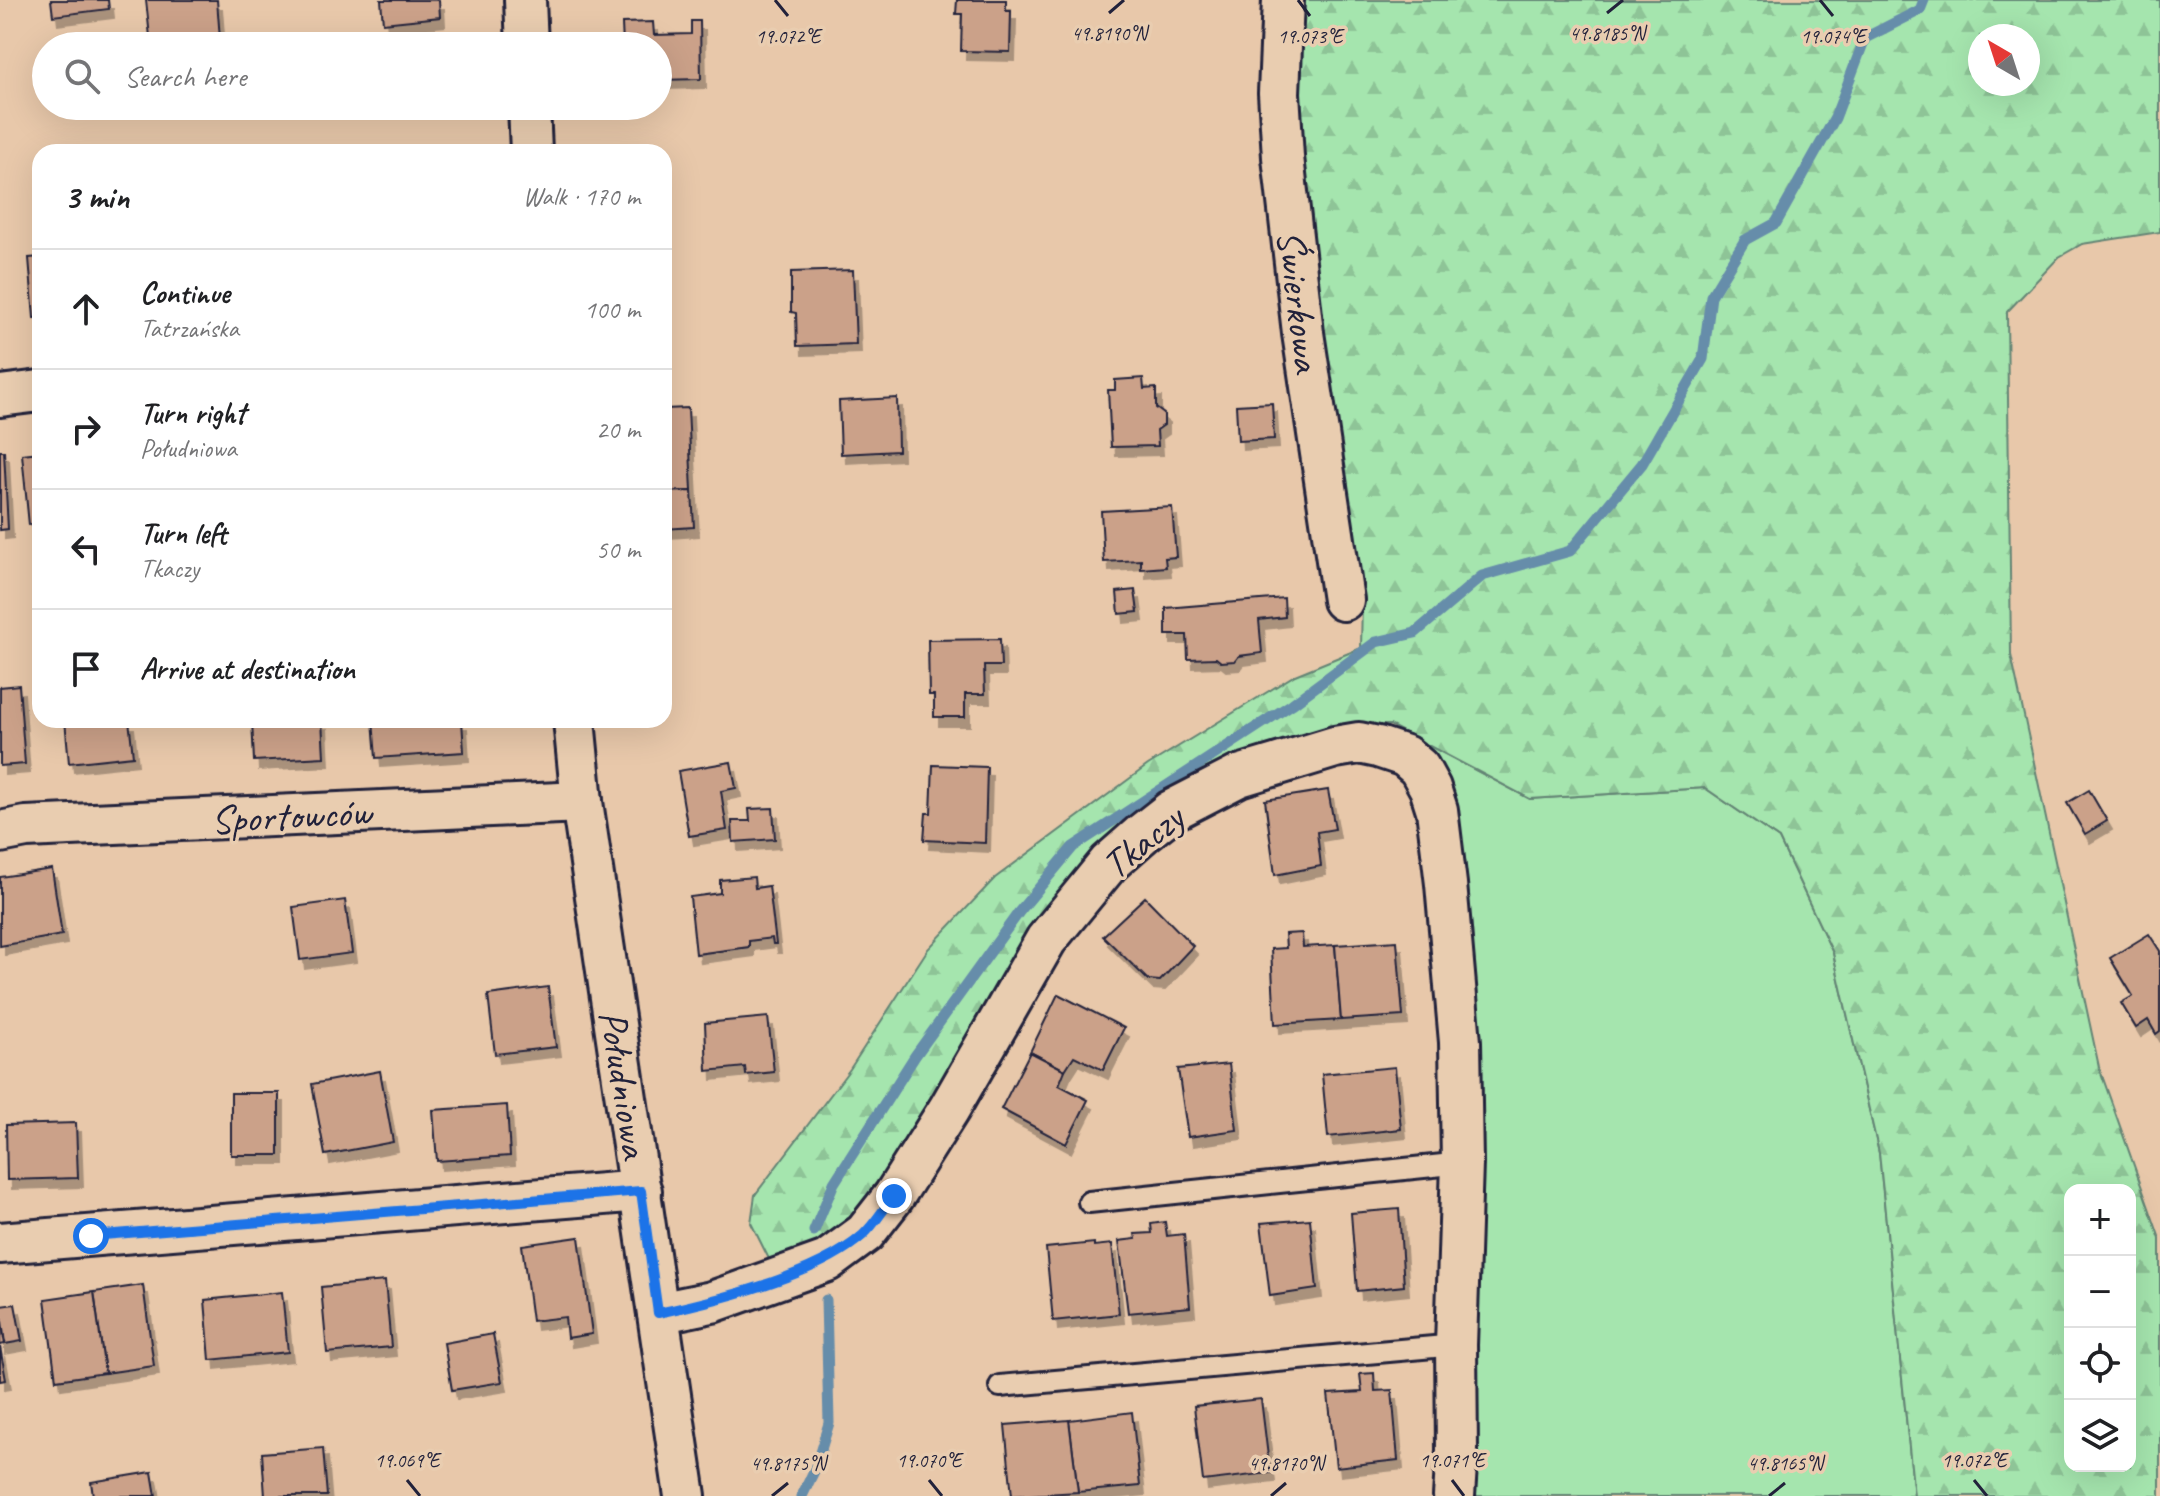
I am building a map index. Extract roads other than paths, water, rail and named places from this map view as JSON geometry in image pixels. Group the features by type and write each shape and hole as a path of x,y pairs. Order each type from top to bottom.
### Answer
{"street":[{"path":"525,0 526,32"},
{"name":"Świerkowa","path":"1283,0 1279,93 1283,157 1303,333 1343,600"},
{"path":"530,120 531,144"},
{"path":"0,396 32,392"},
{"name":"Południowa","path":"575,728 582,802 685,1496"},
{"name":"Tkaczy","path":"658,1313 712,1302 827,1261 865,1233 894,1196 949,1109 1046,940 1109,863 1171,811 1239,776 1335,747 1359,743 1405,756 1419,768 1437,810 1460,1042 1462,1163 1454,1496"},
{"name":"Sportowców","path":"0,832 26,827 582,802"},
{"path":"0,1243 641,1191"}],"lane":[{"path":"1089,1202 1462,1163"},
{"path":"1000,1386 1456,1345"}],"waterway":[{"path":"814,1231 834,1183 915,1056 1019,912 1073,847 1292,704 1376,642 1415,633 1482,576 1570,551 1642,464 1703,359 1711,296 1745,240 1776,223 1835,118 1865,38 1920,10 1924,0"},
{"path":"802,1496 815,1469 829,1423 826,1300"}]}
